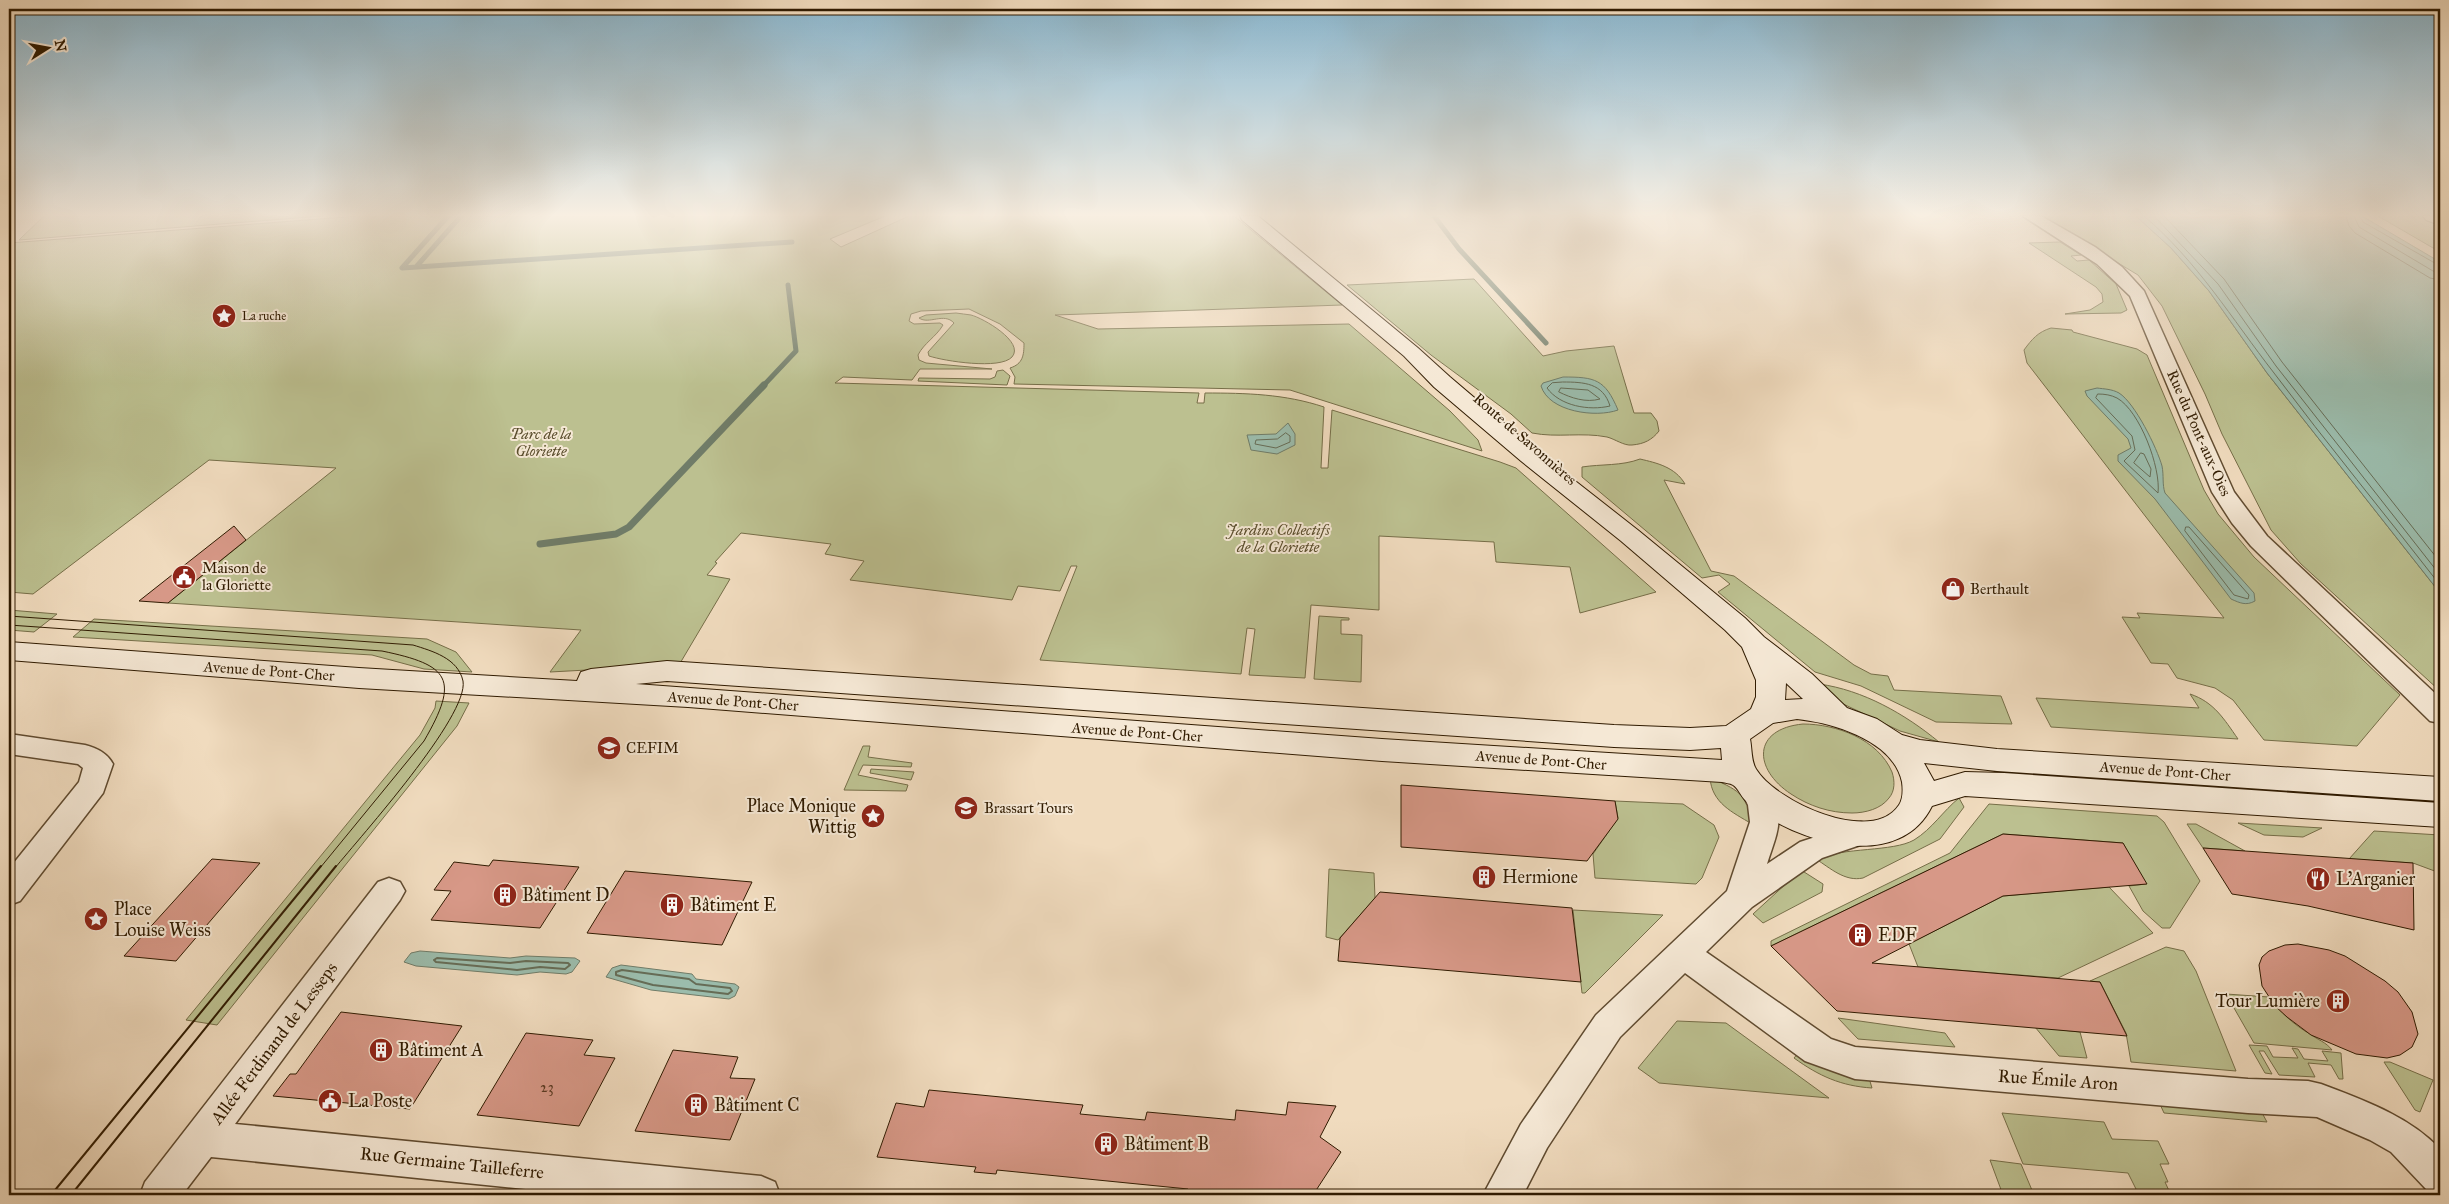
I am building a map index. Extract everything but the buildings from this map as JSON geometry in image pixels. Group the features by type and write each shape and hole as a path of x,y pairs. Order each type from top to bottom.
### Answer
{"main road":[{"name":"Route de Savonnières","path":"1315,272 1411,352 1442,382 1529,456 1630,536 1735,624 1754,643 1802,681 1836,714"},
{"name":"Route de Savonnières","path":"1754,643 1772,681 1772,699 1763,714"},
{"name":"Avenue de Pont-Cher","path":"9,651 530,689 688,697 1382,750 1722,771 1750,785"},
{"name":"Avenue de Pont-Cher","path":"530,689 555,683 666,670 1614,736 1690,739 1734,736"},
{"path":"1796,709 1836,714 1866,726 1891,744 1914,770 1917,780 1918,798 1909,815 1901,822 1878,831 1864,833 1836,831 1806,823 1780,810 1750,785 1737,762 1734,736 1763,714 1796,709"},
{"name":"Avenue de Pont-Cher","path":"1891,744 1920,751 1997,760 2440,789"},
{"name":"Avenue de Pont-Cher","path":"1918,798 1965,784 2004,784 2440,815"}],"street":[{"name":"Rue du Pont-aux-Oies","path":"2117,272 2127,280 2138,295 2223,492 2240,518 2259,541 2440,714"},
{"path":"9,744 85,755 98,764 93,785 9,892"},
{"path":"1741,898 1766,822 1763,805 1750,785"},
{"path":"1502,1195 1534,1136 1608,1026 1741,898 1811,850 1864,833"},
{"name":"Allée Ferdinand de Lesseps","path":"159,1195 389,891"},
{"name":"Rue Émile Aron","path":"1683,954 1818,1050 1836,1058 1854,1063 2248,1096 2321,1100 2383,1128 2404,1140 2423,1156 2440,1176"},
{"name":"Rue Germaine Tailleferre","path":"202,1139 249,1142 761,1195"}],"green space":[{"path":"9,272 1302,272 1342,305 1055,315 1098,329 1349,324 1450,411 1478,440 1482,451 1290,390 1014,384 1015,377 1010,368 1018,364 1022,358 1024,343 1000,324 969,309 921,311 911,314 909,321 914,324 940,323 943,325 918,355 919,360 926,363 992,369 920,369 912,380 843,377 835,383 1199,393 1197,403 1204,403 1205,393 1265,395 1295,399 1324,407 1321,468 1328,468 1332,410 1500,462 1516,468 1656,592 1580,613 1570,567 1496,562 1494,542 1379,536 1379,610 1311,605 1305,678 1249,675 1255,629 1247,628 1241,674 1040,660 1077,566 1071,566 1060,591 1018,586 1012,600 850,580 864,561 825,554 831,544 741,533 715,562 717,563 707,575 730,579 679,665 550,672 581,630 168,603 336,468 209,460 33,594 9,592"},
{"path":"2073,272 2103,272 2116,284 2127,310 2121,313 2065,314 2090,310 2103,302 2102,294 2096,287"},
{"path":"2133,272 2192,272 2209,291 2267,373 2440,593 2440,691 2301,564 2271,530 2222,434 2205,394 2162,306 2138,275"},
{"path":"1474,279 1543,356 1566,351 1614,346 1634,413 1651,413 1657,421 1659,431 1654,437 1640,444 1632,445 1607,437 1532,433 1511,414 1431,355 1347,285"},
{"path":"956,313 977,317 1001,332 1013,345 1012,357 1006,361 984,364 959,362 929,356 928,352 954,323 941,318 923,320 919,318 926,315"},
{"path":"2051,328 2072,330 2073,332 2137,349 2147,355 2204,490 2218,514 2254,557 2400,695 2357,746 2264,740 2233,700 2215,688 2177,678 2168,664 2151,663 2122,617 2140,618 2137,613 2224,618 2027,363 2024,350 2036,336"},
{"path":"1003,370 1010,376 1007,385 918,381 919,378 990,379 995,377 997,371"},
{"path":"1640,459 1659,464 1671,470 1685,484 1664,480 1711,571 1734,576 1854,665 1871,674 1888,676 1894,690 2001,696 2012,724 1936,722 1861,686 1815,672 1718,592 1730,584 1719,575 1702,578 1582,477 1582,467 1619,464"},
{"path":"9,610 57,614 34,632 9,630"},
{"path":"1319,616 1349,618 1349,620 1341,620 1341,634 1362,635 1361,682 1314,679"},
{"path":"94,619 427,639 456,652 472,672 424,669 372,655 73,637"},
{"path":"1819,684 1852,692 1883,705 1912,722 1939,742 1900,731 1837,701"},
{"path":"2190,694 2212,706 2238,739 2051,727 2036,698 2199,708"},
{"path":"436,701 469,703 457,726 217,1025 186,1020 420,735 435,708"},
{"path":"1803,724 1842,730 1866,742 1877,751 1886,760 1894,779 1891,795 1886,802 1877,808 1862,812 1836,812 1805,802 1779,784 1770,773 1765,762 1764,752 1767,742 1774,734 1786,727"},
{"path":"863,746 870,746 868,757 912,763 911,767 863,765 858,775 908,785 906,791 844,790"},
{"path":"871,769 914,772 911,780 870,773"},
{"path":"1710,778 1727,785 1740,794 1748,806 1752,824 1724,806 1715,794"},
{"path":"1959,798 1964,807 1940,839 1863,878 1856,879 1844,876 1816,859 1827,855 1905,844 1926,831"},
{"path":"1615,801 1683,804 1714,825 1719,837 1702,878 1696,884 1595,878 1593,854 1618,818"},
{"path":"1989,804 2157,816 2164,822 2200,881 2170,928 2162,928 2143,911 2129,886 2146,884 2123,843 2003,834 1771,946 1771,941 1950,853"},
{"path":"2238,823 2322,828 2303,837 2264,835"},
{"path":"2187,824 2196,824 2245,851 2203,848"},
{"path":"2374,831 2440,835 2440,873 2413,863 2349,859"},
{"path":"1329,869 1374,873 1375,898 1338,940 1326,937"},
{"path":"1801,870 1823,884 1822,892 1763,923 1753,914"},
{"path":"2109,887 2153,933 2058,978 1918,967 1909,944 2003,896"},
{"path":"1573,910 1663,915 1585,993 1582,993"},
{"path":"2166,947 2184,951 2196,971 2236,1071 2131,1062 2126,1033 2100,982 2090,981"},
{"path":"2226,994 2269,997 2293,1022 2325,1043 2332,1050 2254,1043"},
{"path":"1838,1018 1945,1033 1955,1047 1858,1039"},
{"path":"1677,1021 1726,1023 1829,1098 1659,1083 1638,1068"},
{"path":"2035,1027 2080,1032 2087,1058 2059,1056"},
{"path":"2249,1045 2267,1046 2273,1057 2298,1058 2292,1048 2298,1049 2304,1059 2328,1061 2322,1051 2341,1053 2343,1079 2339,1079 2331,1065 2308,1063 2315,1077 2279,1075 2264,1051 2259,1051 2272,1074 2265,1073"},
{"path":"1800,1051 1869,1078 1872,1088 1850,1085 1821,1075 1794,1058"},
{"path":"2384,1062 2390,1062 2433,1080 2420,1112 2415,1110"},
{"path":"2159,1102 2261,1111 2267,1122 2164,1113"},
{"path":"2002,1113 2104,1122 2112,1139 2158,1141 2169,1164 2160,1164 2168,1182 2165,1182 2171,1195 2139,1195 2128,1173 2023,1164"},
{"path":"1990,1160 2021,1164 2034,1195 2003,1195"}],"water":[{"path":"2192,272 2440,272 2440,593 2267,373 2209,291"},
{"path":"1563,377 1591,379 1598,382 1608,392 1618,410 1586,413 1574,411 1553,402 1541,386 1543,383"},
{"path":"2097,388 2119,393 2132,406 2145,426 2159,458 2162,466 2165,493 2254,593 2255,601 2246,604 2231,599 2155,499 2118,461 2118,455 2131,448 2128,439 2087,396 2085,391"},
{"path":"1288,423 1295,434 1295,445 1277,454 1251,450 1247,435 1276,434"},
{"path":"420,951 510,958 526,956 575,958 580,961 572,972 566,974 540,972 517,975 416,966 404,962 411,953"},
{"path":"621,965 692,974 696,979 735,984 739,987 735,996 729,999 651,990 606,977 612,968"}],"waterway":[{"path":"1480,272 1546,343"},
{"path":"763,386 796,351 788,285"},
{"path":"540,544 616,534 629,527 764,385"}],"tram line":[{"path":"9,616 413,645 436,653 450,661 460,673 463,681 460,698 449,720 411,776 335,868"},
{"path":"9,625 382,651 405,656 435,669 442,678 444,689 442,703 424,741 320,868"},
{"path":"51,1195 321,866"},
{"path":"71,1195 336,866"}],"place":[{"name":"La ruche","path":"224,316"},
{"name":"Maison de la Gloriette","path":"184,577"},
{"name":"Berthault","path":"1953,589"},
{"name":"CEFIM","path":"609,748"},
{"name":"Brassart Tours","path":"966,808"},
{"name":"Place Monique Wittig","path":"873,816"},
{"name":"Hermione","path":"1484,877"},
{"name":"L'Arganier","path":"2318,879"},
{"name":"Bâtiment D","path":"505,895"},
{"name":"Bâtiment E","path":"672,905"},
{"name":"Place Louise Weiss","path":"96,919"},
{"name":"EDF","path":"1860,935"},
{"name":"Tour Lumière","path":"2338,1001"},
{"name":"Bâtiment A","path":"381,1050"},
{"name":"La Poste","path":"330,1101"},
{"name":"Bâtiment C","path":"696,1105"},
{"name":"Bâtiment B","path":"1106,1144"}],"park label":[{"name":"Parc de la Gloriette","path":"541,442"},
{"name":"Jardins Collectifs de la Gloriette","path":"1278,538"}]}
